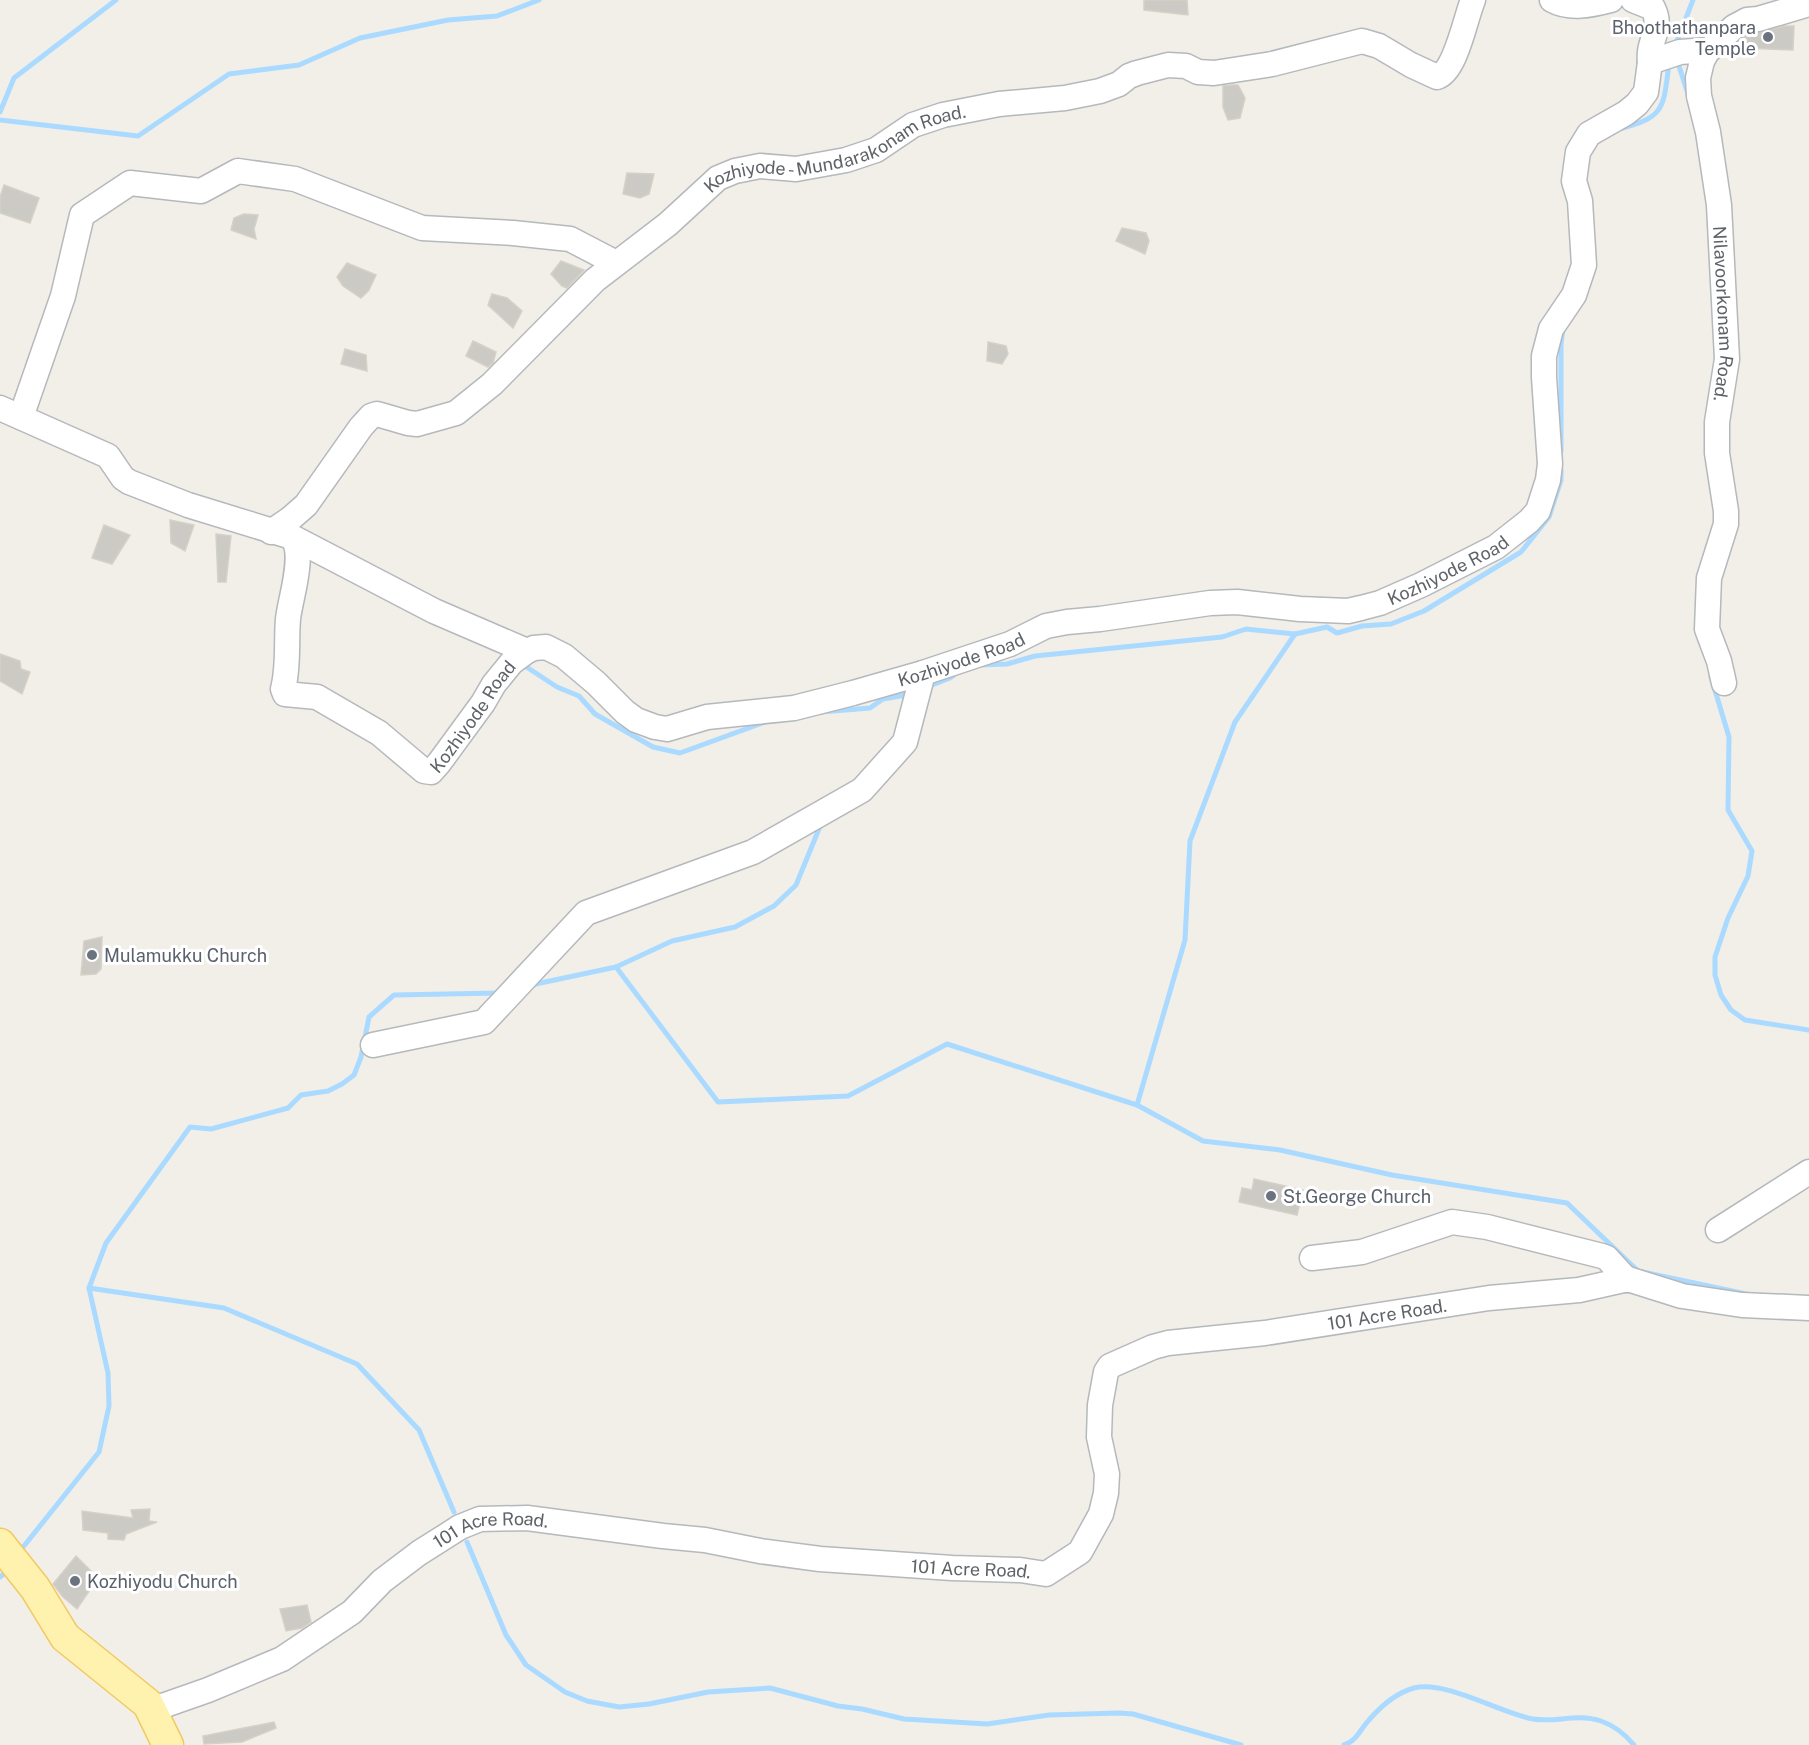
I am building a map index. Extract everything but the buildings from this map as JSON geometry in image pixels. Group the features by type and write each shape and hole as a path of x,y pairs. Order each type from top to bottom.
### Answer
{"main road":[{"path":"0,1544 35,1588 65,1637 148,1704 168,1745"}],"street":[{"name":"Kozhiyode - Mundarakonam Road.","path":"282,534 290,519 306,505 371,416 378,414 417,424 456,413 492,384 583,292 616,263 668,224 718,178 728,173 760,166 796,169 846,160 876,150 913,125 943,115 999,104 1065,98 1100,91 1119,84 1129,76 1168,65 1186,66 1198,72 1233,71 1272,64 1362,40 1386,49 1437,77 1445,74 1452,62 1473,0"},
{"path":"1552,0 1559,4 1578,5 1611,0"},
{"path":"1633,0 1653,8 1658,28 1651,46 1666,57 1708,50 1734,27 1747,20 1809,4"},
{"name":"Nilavoorkonam Road.","path":"1708,50 1702,61 1698,78 1699,96 1708,132 1719,205 1726,359 1717,422 1726,524 1709,578 1707,629 1719,661 1724,683"},
{"name":"Kozhiyode Road","path":"282,534 296,542 297,565 296,586 288,620 289,654 283,689 285,694 317,697 379,733 424,771 431,772 483,703 494,684 512,662 527,651 546,648 564,656 636,720 667,729 707,717 794,708 923,673 1010,644 1047,626 1067,622 1165,608 1237,602 1300,609 1348,611 1380,603 1428,582 1496,547 1538,511 1548,480 1550,464 1544,377 1545,356 1551,329 1574,295 1584,265 1580,201 1574,181 1578,152 1589,134 1626,113 1637,104 1666,57"},
{"path":"527,651 434,611 282,534 188,505 129,482 123,478 108,456 11,412 63,296 82,215 129,183 201,191 238,171 295,179 422,228 570,239 616,263"},
{"path":"372,1046 484,1022 586,913 753,852 862,790 905,742 923,673"},
{"path":"1718,1230 1809,1172"},
{"path":"1312,1258 1362,1252 1452,1222 1487,1227 1602,1256 1624,1276"},
{"name":"101 Acre Road.","path":"151,1710 208,1690 282,1659 352,1612 382,1581 419,1553 460,1527 491,1518 526,1518 705,1540 759,1551 820,1559 1020,1570 1046,1574 1080,1552 1101,1514 1107,1493 1107,1474 1099,1437 1100,1405 1104,1378 1110,1366 1136,1353 1168,1343 1265,1333 1489,1298 1579,1290 1624,1276 1682,1296 1742,1305 1809,1308"}],"waterway":[{"path":"0,112 14,78 116,0"},
{"path":"0,120 138,136 229,74 299,65 360,38 448,20 497,16 539,0"},
{"path":"1675,46 1693,0"},
{"path":"1677,60 1689,97"},
{"path":"1619,129 1634,125 1654,115 1663,101 1669,64"},
{"path":"1561,451 1563,329"},
{"path":"979,665 1007,664 1035,656 1222,637 1246,629 1295,634 1327,627 1337,633 1362,626 1391,624 1424,611 1521,552 1549,517 1561,480 1561,470"},
{"path":"616,967 718,1102 848,1096 947,1044 1137,1105 1185,940 1190,841 1235,722 1295,634"},
{"path":"525,666 557,687 579,696 595,714 653,747 680,753 765,722"},
{"path":"927,687 950,678 959,671"},
{"path":"1711,677 1729,737 1728,810 1752,851 1748,876 1728,918 1715,957 1715,975 1721,995 1731,1010 1745,1020 1809,1030"},
{"path":"821,712 870,708 883,699 906,695"},
{"path":"531,985 616,967 672,941 735,927 774,906 796,885 821,824"},
{"path":"20,1551 99,1452 109,1406 108,1373 89,1288 106,1243 190,1127 211,1129 288,1108 301,1095 328,1091 342,1084 354,1075 361,1057 369,1017 394,995 498,993"},
{"path":"1137,1105 1203,1141 1280,1150 1392,1175 1567,1203 1638,1271 1751,1295"},
{"path":"89,1288 224,1308 357,1364 419,1430 454,1512"},
{"path":"467,1542 506,1635 526,1665 565,1692 587,1701 619,1707 649,1704 708,1692 770,1688 838,1706 904,1719 987,1724 1049,1715 1133,1714 1241,1745"},
{"path":"0,1577 10,1569"},
{"path":"1344,1745 1356,1737 1366,1723 1389,1701 1407,1690 1427,1687 1457,1693 1533,1719 1583,1718 1601,1721 1611,1725 1634,1745"}],"place":[{"name":"Bhoothathanpara Temple","path":"1768,37"},
{"name":"Mulamukku Church","path":"92,955"},
{"name":"St.George Church","path":"1271,1196"},
{"name":"Kozhiyodu Church","path":"75,1581"}]}
